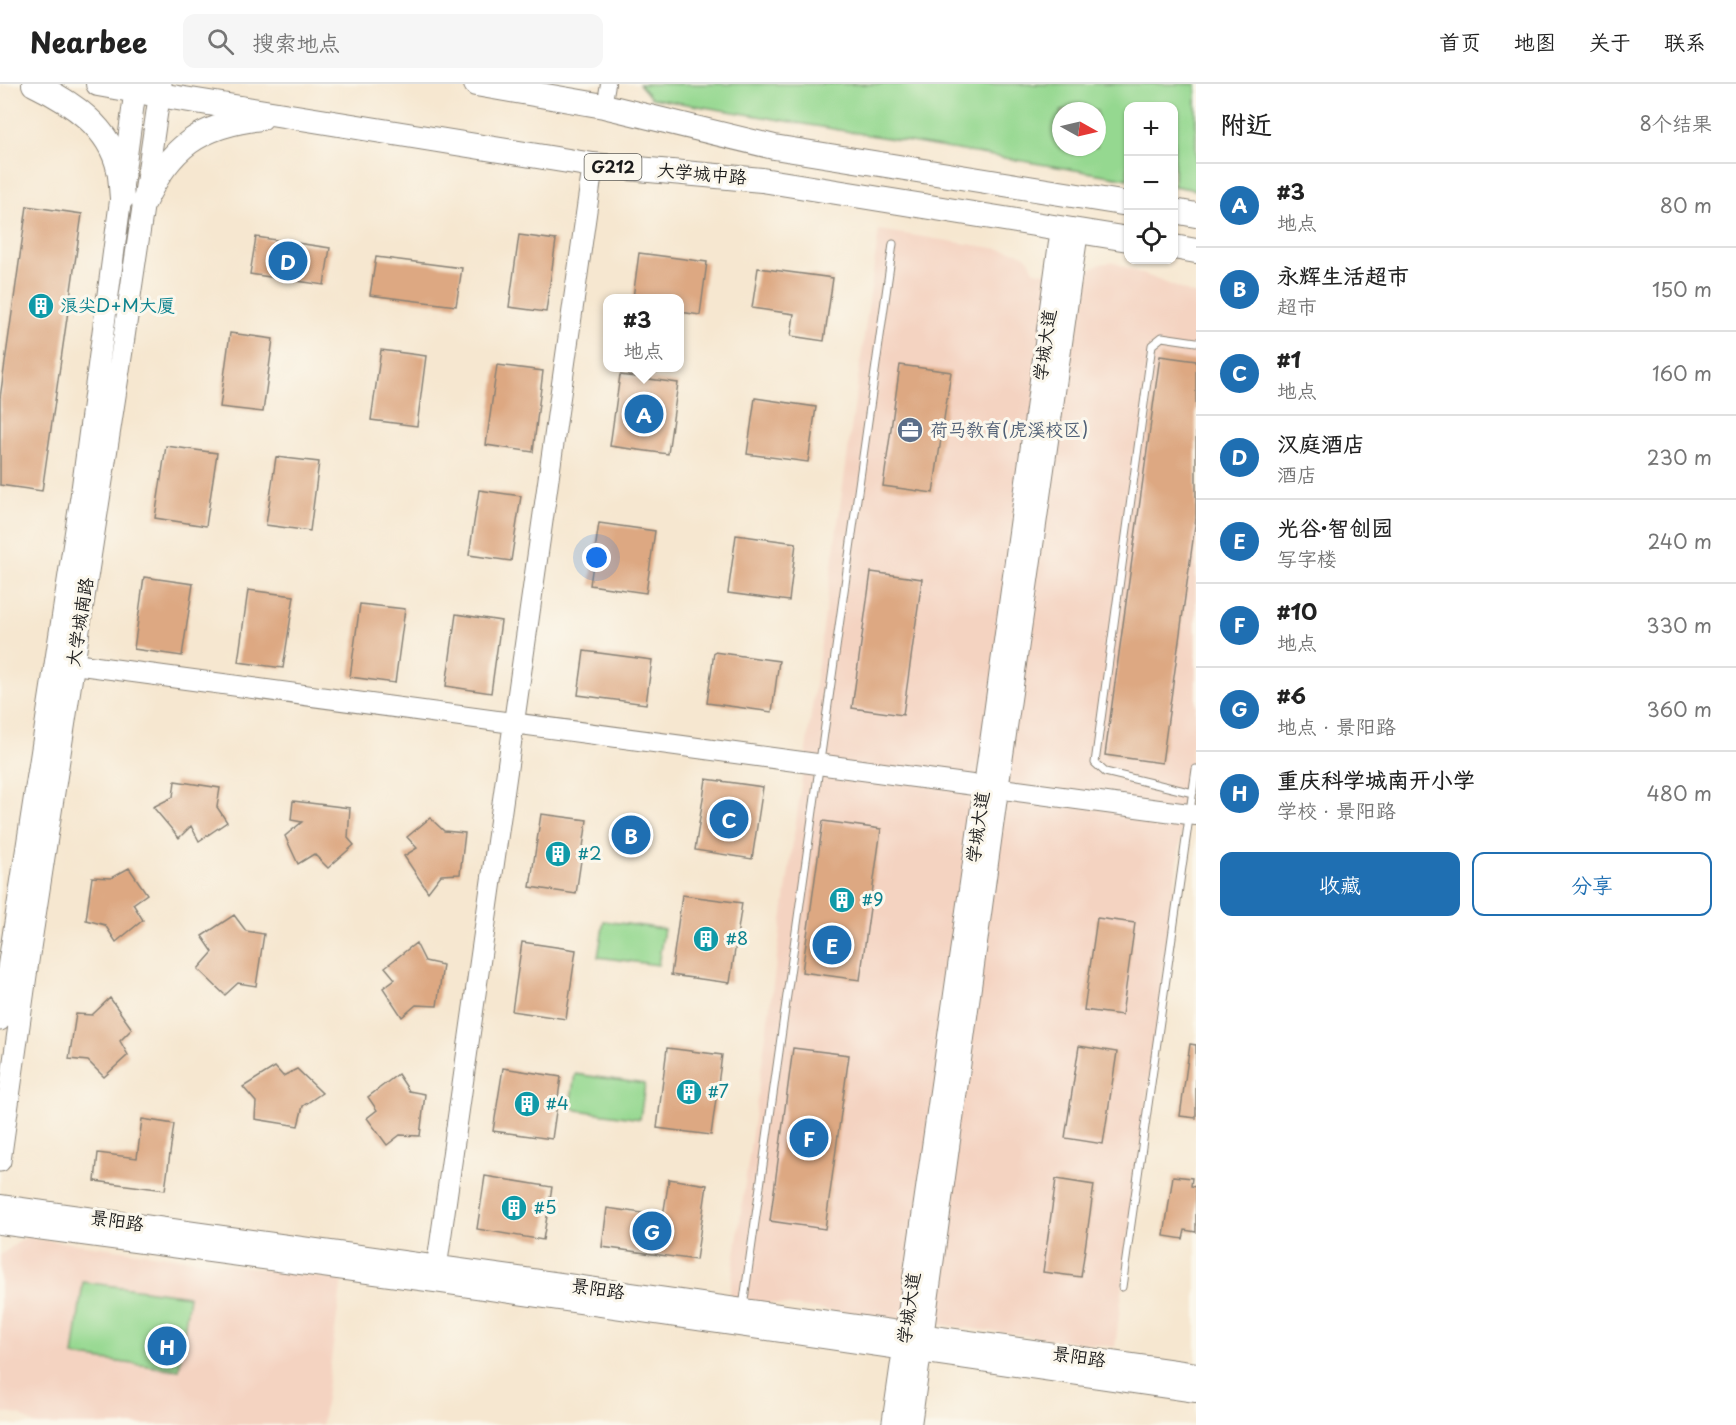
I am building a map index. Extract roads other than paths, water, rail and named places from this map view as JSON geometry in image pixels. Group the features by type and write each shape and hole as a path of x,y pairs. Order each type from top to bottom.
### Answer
{"highway":[{"path":"34,84 79,110 97,127 111,146 133,200 185,144 203,133 244,120 287,116"},
{"name":"大学城中路","path":"98,84 160,90 287,116 593,165 762,180 1124,238"},
{"name":"大学城中路","path":"476,84 606,95 774,147 1124,203"},
{"path":"1178,213 1196,215"},
{"path":"1178,248 1196,251"}],"main road":[{"name":"大学城南路","path":"0,1161 74,664 133,200 135,87"},
{"name":"大学城南路","path":"0,1020 81,497 133,200 160,90"},
{"path":"436,1274 593,165"},
{"name":"学城大道","path":"911,1425 914,1342 1069,229"},
{"path":"74,664 1192,815"},
{"name":"景阳路","path":"0,1205 436,1274 914,1342 1196,1373"},
{"name":"景阳路","path":"0,1224 742,1310 1196,1392"},
{"name":"学城大道","path":"892,1425 914,1342"}],"lane":[{"path":"742,1310 892,244"},
{"path":"1193,793 1104,772 1095,763 1152,345 1162,337 1196,342"},
{"path":"1122,1287 1192,815 1196,769"}],"place":[{"name":"汉庭酒店","path":"288,261"},
{"name":"浪尖D+M大厦","path":"41,306"},
{"name":"#3","path":"644,414"},
{"name":"荷马教育(虎溪校区)","path":"910,430"},
{"name":"#1","path":"729,819"},
{"name":"永辉生活超市","path":"631,835"},
{"name":"#2","path":"558,854"},
{"name":"#9","path":"842,900"},
{"name":"#8","path":"706,939"},
{"name":"光谷·智创园","path":"832,945"},
{"name":"#7","path":"689,1092"},
{"name":"#4","path":"527,1104"},
{"name":"#10","path":"809,1138"},
{"name":"#5","path":"514,1208"},
{"name":"#6","path":"652,1231"},
{"name":"重庆科学城南开小学","path":"167,1346"}]}
